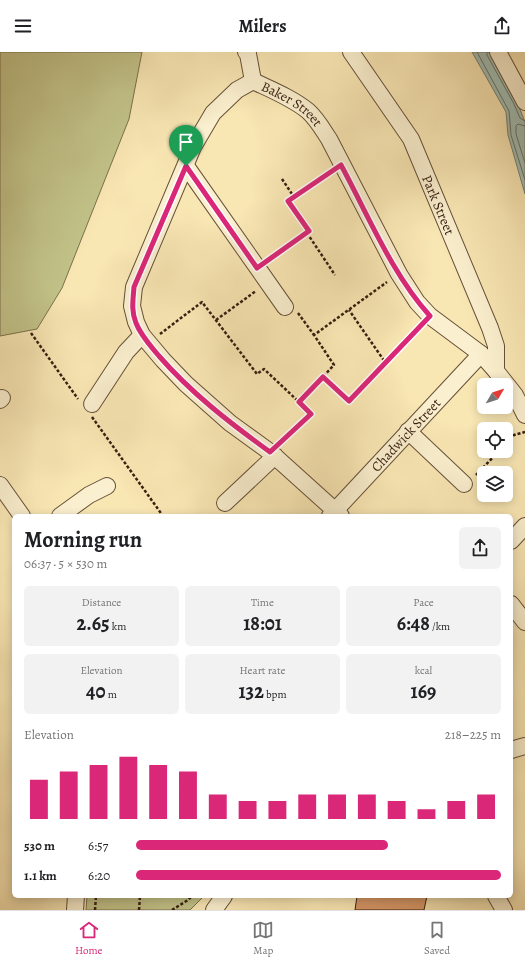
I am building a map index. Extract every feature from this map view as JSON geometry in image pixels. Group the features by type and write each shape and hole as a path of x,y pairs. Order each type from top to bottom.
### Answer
{"street":[{"path":"246,52 248,54 253,81"},
{"name":"Park Street","path":"351,52 411,139 490,328 496,346 496,371"},
{"path":"498,52 525,102"},
{"name":"Baker Street","path":"335,514 273,454 230,423 186,384 145,339 136,322 132,306 134,287 194,147 213,113 237,90 253,81 286,96 308,112 319,123 329,139 341,165 399,274 417,302 430,316 481,354"},
{"path":"186,166 285,307"},
{"path":"87,407 126,352 145,339"},
{"path":"481,354 515,395 525,415"},
{"name":"Chadwick Street","path":"335,514 408,431 481,354"},
{"path":"408,431 464,484"},
{"path":"224,503 273,454"},
{"path":"0,485 21,514"},
{"path":"63,514 89,495 107,486"},
{"path":"513,539 525,526"},
{"path":"513,607 525,622"},
{"path":"513,749 525,746"},
{"path":"75,910 76,898"},
{"path":"214,910 223,898"},
{"path":"497,898 504,910"}],"path":[{"path":"335,275 307,233 309,231 288,201 341,165"},
{"path":"282,179 294,197"},
{"path":"257,268 307,233"},
{"path":"314,335 399,274"},
{"path":"216,320 267,283"},
{"path":"145,339 202,302 257,374 264,369 311,414 273,454"},
{"path":"285,307 297,313 334,365 299,402"},
{"path":"349,310 385,362"},
{"path":"323,377 349,401 430,316"},
{"path":"31,332 87,407 162,514"},
{"path":"513,436 525,432"},
{"path":"464,484 472,479 492,458"},
{"path":"95,910 96,898"},
{"path":"139,910 140,898"},
{"path":"172,910 190,898"}],"green space":[{"path":"0,52 142,52 129,119 62,288 37,329 0,336"},
{"path":"87,898 202,898 190,910 86,910"}],"water":[{"path":"472,52 490,52 517,102 525,122 525,194 508,135 506,112"}],"building":[{"path":"357,898 427,898 424,910 355,910"}],"route":[{"path":"341,165 403,281 417,302 430,316 349,401 323,377 299,402 311,414 270,452 230,423 186,384 142,335 136,322 132,306 134,287 186,166 257,268 309,231 288,201 341,165"}]}
